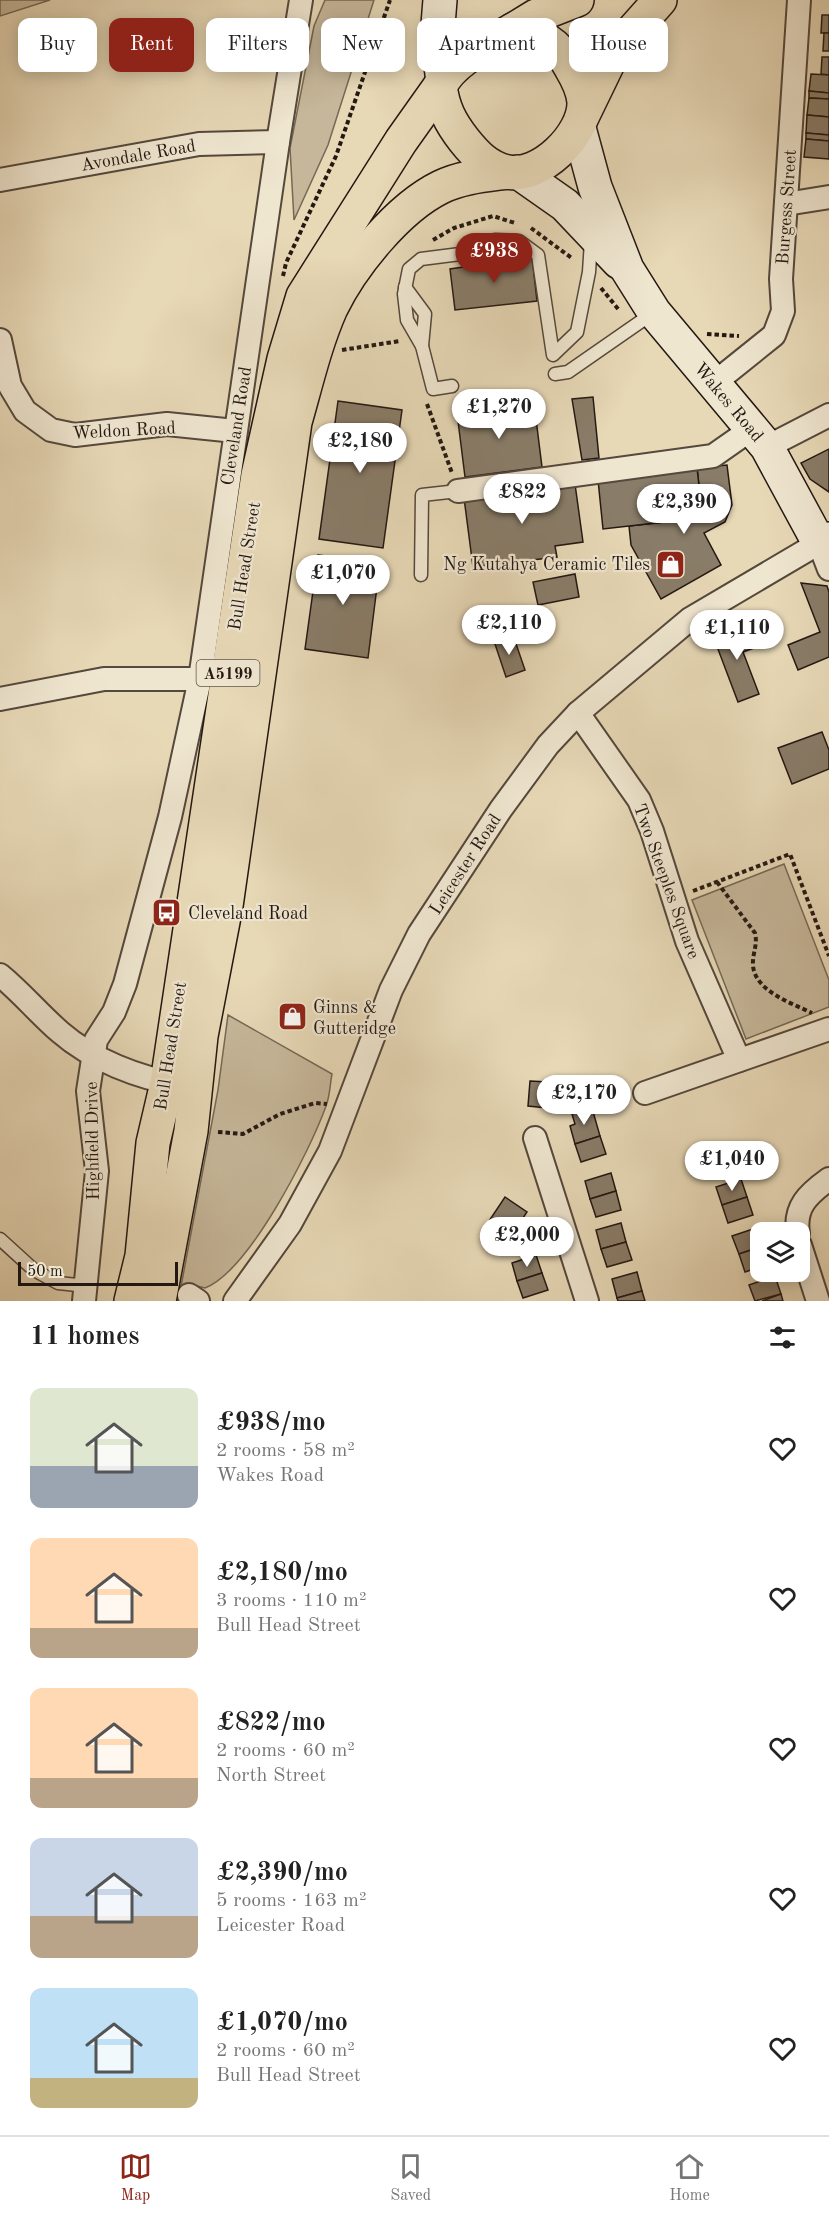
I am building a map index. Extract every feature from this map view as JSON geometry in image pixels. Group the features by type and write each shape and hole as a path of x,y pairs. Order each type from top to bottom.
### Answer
{"main road":[{"path":"440,0 437,37 443,107 453,126 476,156 489,166 513,172 552,157 580,122 613,53 660,0"},
{"path":"539,18 577,0"},
{"path":"557,51 569,64 580,85 584,101 580,122"},
{"path":"442,84 454,72"},
{"name":"Bull Head Street","path":"182,1299 191,1131 182,1085 258,475 284,359 303,296 401,141 442,84"},
{"name":"Wakes Road","path":"580,122 595,187 627,269 654,312 760,437 826,550"},
{"name":"Bull Head Street","path":"130,1301 142,1256 153,1143 182,1085 201,1036 226,906 295,422 316,351 332,307 369,250 392,224 419,200 443,186 513,172"},
{"name":"Wakes Road","path":"513,172 555,196 627,269"}],"street":[{"name":"Cleveland Road","path":"93,1054 96,1040 114,1012 125,984 170,817 200,679 235,431 301,0"},
{"name":"Burgess Street","path":"713,384 774,335 783,311 781,279 799,0"},
{"name":"Avondale Road","path":"0,180 199,144 278,142"},
{"path":"786,204 829,197"},
{"name":"Weldon Road","path":"0,340 10,386 25,411 51,430 75,435 167,424 235,431"},
{"path":"458,491 713,456 760,437 829,415"},
{"name":"Leicester Road","path":"235,1301 306,1198 330,1151 392,990 419,934 501,809 548,745 578,713 690,619 826,550"},
{"path":"0,699 104,679 200,679"},
{"name":"Two Steeples Square","path":"578,713 639,800 687,941 739,1060"},
{"name":"Highfield Drive","path":"0,975 62,1034 93,1054 127,1070 182,1085"},
{"path":"645,1093 739,1060 824,1023"},
{"name":"Highfield Drive","path":"85,1294 97,1171 88,1091 93,1054"},
{"path":"535,1138 587,1301"},
{"path":"797,1222 796,1218 809,1193 829,1179"},
{"path":"810,1276 818,1301"}],"lane":[{"path":"452,386 433,389 422,346 407,320 405,287 409,269 421,259 476,252 495,240 519,241 538,255 553,356 577,333 590,272 591,234"},
{"path":"405,287 425,314 422,346"},
{"path":"555,374 568,372 654,312"},
{"path":"421,574 422,495 458,491"},
{"path":"0,1239 34,1270 85,1294"}],"path":[{"path":"280,286 286,263 336,156 390,0"},
{"path":"337,351 406,340"},
{"path":"424,393 458,491"},
{"path":"673,899 790,854 829,956"},
{"path":"717,882 755,933 757,943 753,968 764,987 824,1023"},
{"path":"191,1131 243,1134 280,1114 315,1103 348,1108"}],"shaded area":[{"path":"0,0 50,0 0,16"},
{"path":"325,0 374,0 368,18 321,18 321,72 351,72 328,145 294,220 290,148 305,72 309,72 309,51 314,26"},
{"path":"784,864 829,980 829,1007 746,1039 692,900"},
{"path":"228,1015 332,1074 329,1094 307,1151 276,1208 258,1235 240,1259 222,1277 205,1288 189,1284 179,1297 218,1090"}],"building":[{"path":"822,15 829,15 829,33 821,33"},
{"path":"824,33 829,33 829,51 823,51"},
{"path":"822,57 829,57 829,75 821,74"},
{"path":"811,74 829,75 829,93 809,91"},
{"path":"809,91 829,93 829,99 809,98"},
{"path":"809,98 829,99 829,117 807,115"},
{"path":"807,115 829,117 829,135 806,133"},
{"path":"806,133 829,135 829,141 806,139"},
{"path":"806,139 829,141 829,159 804,157"},
{"path":"532,257 537,301 455,310 450,269"},
{"path":"593,397 599,458 582,460 572,399"},
{"path":"338,401 402,410 383,548 319,539"},
{"path":"534,403 542,467 465,477 457,413"},
{"path":"829,449 829,492 810,479 801,463"},
{"path":"727,465 732,505 725,522 704,533 721,565 661,599 631,545 629,526 664,522 662,507 701,503 697,468"},
{"path":"697,468 701,503 662,507 664,522 603,529 598,480"},
{"path":"575,484 583,542 555,546 557,557 473,567 464,498"},
{"path":"318,555 380,563 368,658 305,649"},
{"path":"575,574 579,597 538,605 533,582"},
{"path":"801,583 827,586 829,592 829,657 798,670 788,645 820,632"},
{"path":"745,624 754,648 743,652 759,694 738,702 713,636"},
{"path":"513,635 525,670 506,677 494,641"},
{"path":"822,732 829,750 829,769 792,784 778,748"},
{"path":"530,1081 548,1082 547,1108 528,1106"},
{"path":"548,1082 567,1084 565,1109 547,1108"},
{"path":"592,1108 600,1136 575,1144 570,1126 575,1124 572,1114"},
{"path":"600,1136 606,1154 581,1162 575,1144"},
{"path":"611,1173 616,1191 590,1199 585,1181"},
{"path":"741,1179 747,1197 722,1205 716,1187"},
{"path":"616,1191 621,1210 596,1217 590,1199"},
{"path":"505,1197 527,1212 511,1236 489,1221"},
{"path":"747,1197 753,1215 728,1223 722,1205"},
{"path":"621,1223 626,1242 601,1249 596,1230"},
{"path":"750,1230 750,1250 739,1254 732,1236"},
{"path":"626,1242 632,1260 607,1267 601,1249"},
{"path":"750,1250 750,1270 745,1272 739,1254"},
{"path":"536,1255 542,1273 517,1281 512,1263"},
{"path":"637,1272 642,1291 617,1298 612,1279"},
{"path":"542,1273 548,1290 523,1298 517,1281"},
{"path":"758,1282 777,1282 781,1294 755,1301 749,1285"},
{"path":"642,1291 645,1301 618,1301 617,1298"},
{"path":"781,1294 783,1301 762,1301"}],"place":[{"name":"Ng Kutahya Ceramic Tiles","path":"671,564"},
{"name":"Cleveland Road","path":"167,913"},
{"name":"Ginns & Gutteridge","path":"292,1017"}]}
